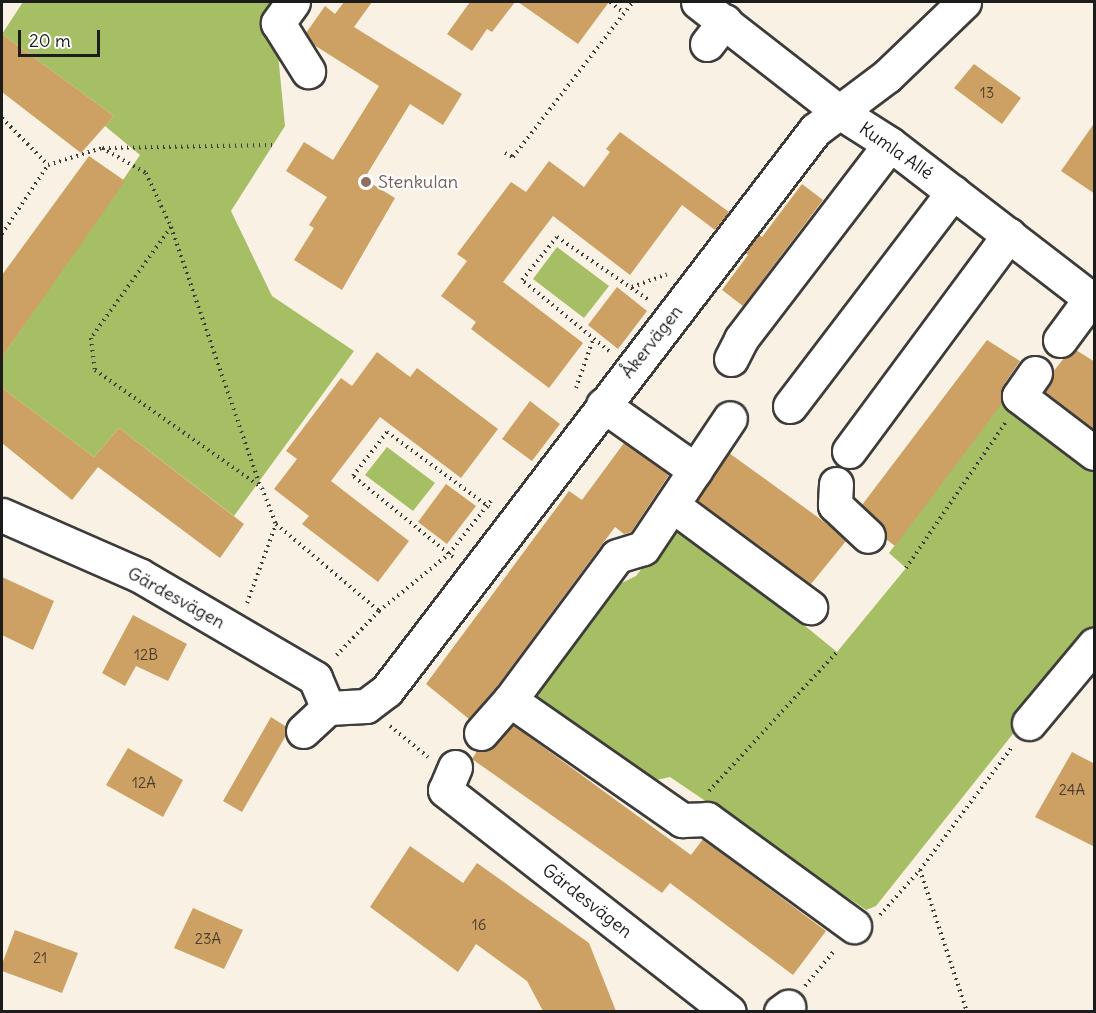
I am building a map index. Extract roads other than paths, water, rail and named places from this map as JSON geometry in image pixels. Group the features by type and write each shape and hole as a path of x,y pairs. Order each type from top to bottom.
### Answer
{"street":[{"path":"293,2 278,23 308,71"},
{"name":"Kumla Allé","path":"698,2 716,33 890,144 1093,299"},
{"name":"Åkervägen","path":"322,693 366,706 387,690 512,524 589,398 632,368 815,130 887,76 964,2"},
{"path":"730,359 741,339 890,144"},
{"path":"790,405 953,192"},
{"path":"849,451 1009,235"},
{"path":"1060,340 1093,299"},
{"path":"1029,386 1095,453"},
{"path":"589,398 695,470"},
{"path":"481,734 617,556 642,548 730,418"},
{"path":"836,484 835,506 868,536"},
{"path":"672,505 810,607"},
{"name":"Gärdesvägen","path":"2,515 139,575 236,632 322,693"},
{"path":"1029,723 1095,645"},
{"path":"303,731 322,693"},
{"path":"510,699 682,820 707,819 854,926"},
{"name":"Gärdesvägen","path":"450,778 729,1011"}],"place":[{"name":"Stenkulan","path":"366,182"}]}
